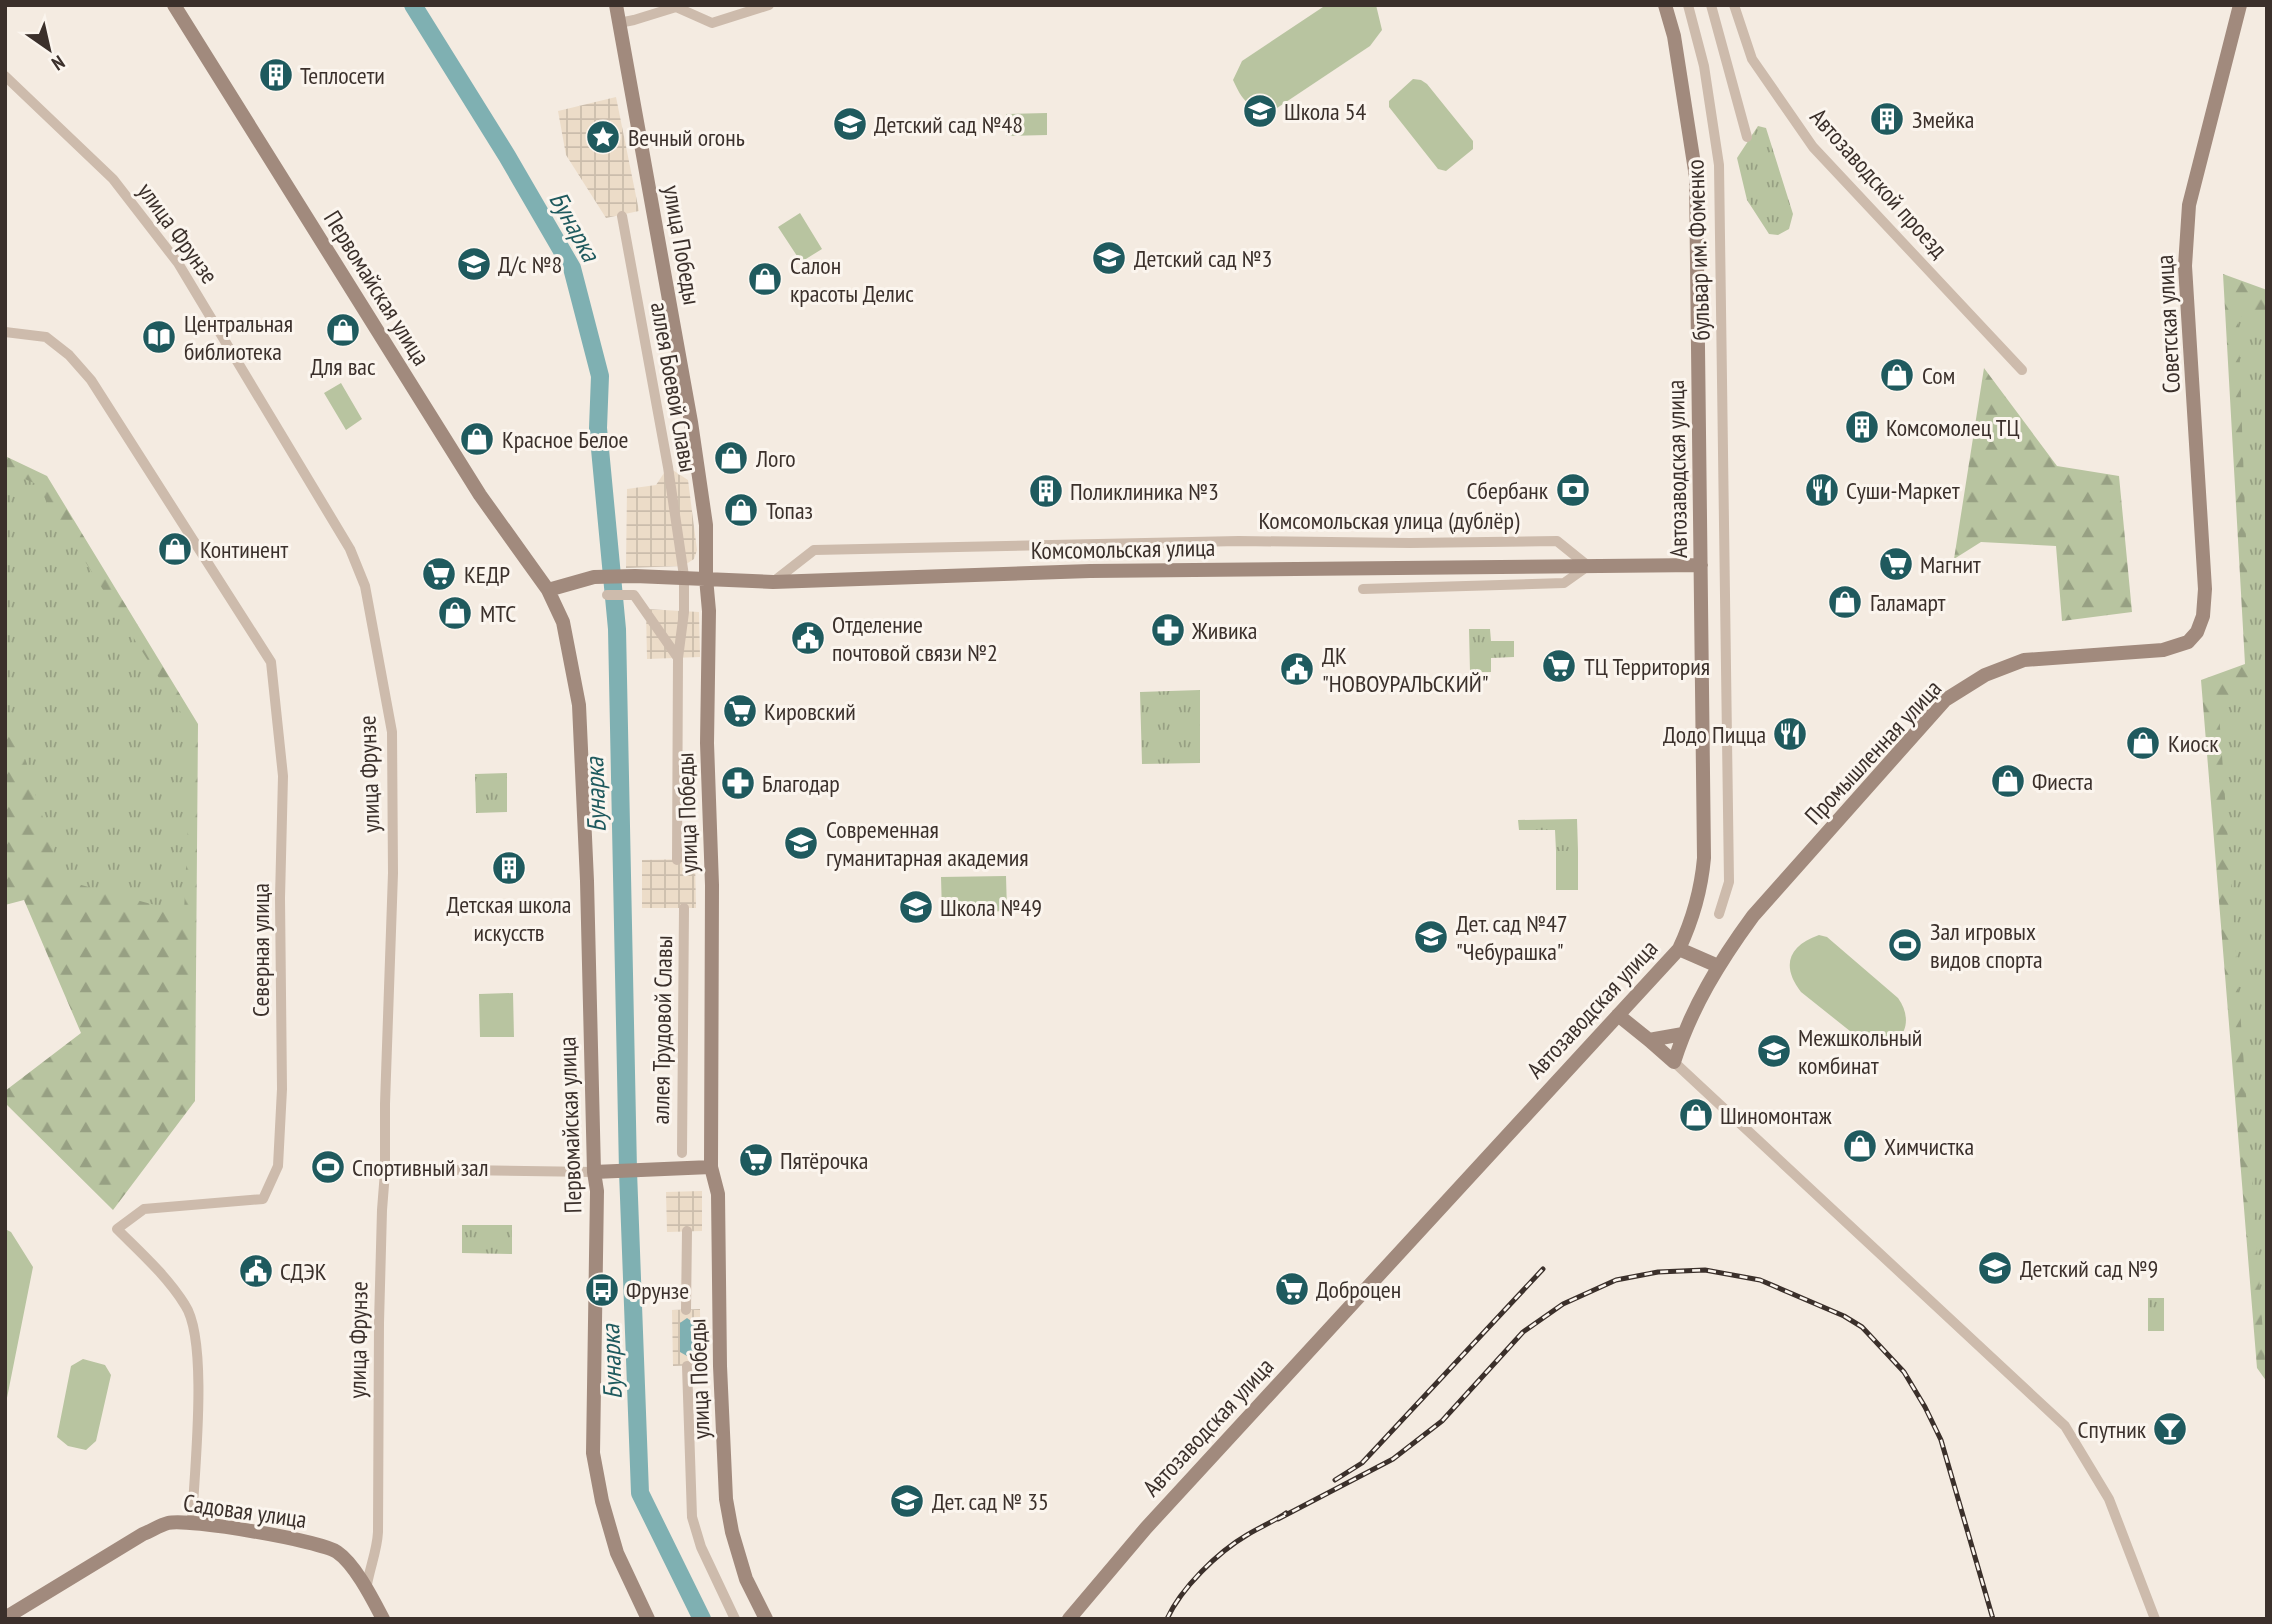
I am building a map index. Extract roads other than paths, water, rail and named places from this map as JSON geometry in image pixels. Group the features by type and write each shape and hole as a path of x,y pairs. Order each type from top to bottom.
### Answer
{"street":[{"name":"Первомайская улица","path":"174,5 480,495 548,590 563,622 579,705 587,881 594,1172 597,1191 593,1453 602,1501 617,1553 648,1619"},
{"name":"улица Победы","path":"616,5 691,422 706,525 709,611 707,743 712,885 711,1167 718,1194 720,1366 726,1499 732,1532 746,1579 766,1619"},
{"path":"619,23 676,7 712,23 769,5"},
{"name":"Автозаводская улица","path":"1069,1619 1146,1528 1679,949 1692,919 1701,887 1704,858 1696,177 1674,36 1665,5"},
{"name":"бульвар им. Фоменко","path":"1688,5 1704,66 1719,170 1729,882 1719,914"},
{"path":"1711,5 1747,137"},
{"name":"Автозаводской проезд","path":"1734,5 1752,59 1813,147 2022,370"},
{"name":"Советская улица","path":"2188,642 2197,632 2203,616 2205,590 2185,266 2189,205 2240,5"},
{"name":"улица Фрунзе","path":"5,76 113,179 178,263 350,548 365,586 393,732 393,873 385,1104 386,1171 381,1234 378,1532 377,1551 369,1567 366,1590"},
{"name":"аллея Боевой Славы","path":"622,216 668,467 684,571 684,612 678,658"},
{"name":"Северная улица","path":"5,332 46,337 69,355 91,380 271,662 283,776 280,898 282,1088 278,1166 262,1199 144,1209 117,1229 154,1265 186,1306 196,1332 198,1377 192,1522"},
{"name":"Комсомольская улица (дублёр)","path":"773,582 814,550 1226,541 1557,541 1588,566"},
{"name":"Комсомольская улица","path":"548,590 594,578 684,571 706,578 773,582 1090,571 1701,565"},
{"path":"1363,589 1564,583 1588,566"},
{"path":"607,595 634,595 678,658 677,860"},
{"name":"Промышленная улица","path":"1674,1062 1683,1034 1718,966 1753,916 1788,880 1945,700 1985,675 2024,660 2163,650 2188,642"},
{"name":"аллея Трудовой Славы","path":"682,1153 684,908"},
{"path":"1679,949 1718,966"},
{"path":"1618,1015 1674,1062 2065,1426 2109,1499 2155,1619"},
{"path":"1649,1040 1683,1034"},
{"path":"386,1171 398,1168 594,1172 711,1167"},
{"path":"686,1310 687,1231"},
{"path":"687,1366 692,1517 701,1547 735,1619"},
{"name":"Садовая улица","path":"5,1618 143,1534 167,1523 192,1522 318,1544 338,1553 352,1567 383,1619"},
{"path":"352,1567 369,1567"}],"water":[{"path":"687,1318 694,1323 694,1352 687,1356 680,1352 680,1323"}],"waterway":[{"name":"Бунарка","path":"413,5 507,156 572,268 600,376 598,428 617,629 628,1171 640,1493 702,1619"}],"railway":[{"path":"1335,1480 1362,1463 1543,1269"},
{"path":"1278,1519 1393,1459 1442,1421 1523,1332 1563,1304 1616,1280 1658,1272 1705,1270 1760,1280 1844,1316 1862,1327 1904,1372 1941,1440 1993,1619"},
{"path":"1167,1619 1181,1595 1213,1561 1236,1542 1286,1513"}],"place":[{"name":"Теплосети","path":"276,75"},
{"name":"Школа 54","path":"1260,111"},
{"name":"Змейка","path":"1887,119"},
{"name":"Детский сад №48","path":"850,124"},
{"name":"Вечный огонь","path":"603,137"},
{"name":"Детский сад №3","path":"1109,258"},
{"name":"Д/с №8","path":"474,264"},
{"name":"Салон красоты Делис","path":"765,279"},
{"name":"Для вас","path":"343,330"},
{"name":"Центральная библиотека","path":"159,337"},
{"name":"Сом","path":"1897,375"},
{"name":"Комсомолец ТЦ","path":"1862,427"},
{"name":"Красное Белое","path":"477,439"},
{"name":"Лого","path":"731,458"},
{"name":"Сбербанк","path":"1573,490"},
{"name":"Суши-Маркет","path":"1822,490"},
{"name":"Поликлиника №3","path":"1046,491"},
{"name":"Топаз","path":"741,510"},
{"name":"Континент","path":"175,549"},
{"name":"Магнит","path":"1896,564"},
{"name":"КЕДР","path":"439,574"},
{"name":"Галамарт","path":"1845,602"},
{"name":"МТС","path":"455,613"},
{"name":"Живика","path":"1168,630"},
{"name":"Отделение почтовой связи №2","path":"808,638"},
{"name":"ТЦ Территория","path":"1559,666"},
{"name":"ДК \"НОВОУРАЛЬСКИЙ\"","path":"1297,669"},
{"name":"Кировский","path":"740,711"},
{"name":"Додо Пицца","path":"1790,734"},
{"name":"Киоск","path":"2143,743"},
{"name":"Фиеста","path":"2008,781"},
{"name":"Благодар","path":"738,783"},
{"name":"Современная гуманитарная академия","path":"801,843"},
{"name":"Детская школа искусств","path":"509,868"},
{"name":"Школа №49","path":"916,907"},
{"name":"Дет. сад №47 \"Чебурашка\"","path":"1431,937"},
{"name":"Зал игровых видов спорта","path":"1905,945"},
{"name":"Межшкольный комбинат","path":"1774,1051"},
{"name":"Шиномонтаж","path":"1696,1115"},
{"name":"Химчистка","path":"1860,1146"},
{"name":"Пятёрочка","path":"756,1160"},
{"name":"Спортивный зал","path":"328,1167"},
{"name":"Детский сад №9","path":"1995,1268"},
{"name":"СДЭК","path":"256,1271"},
{"name":"Доброцен","path":"1292,1289"},
{"name":"Фрунзе","path":"602,1290"},
{"name":"Спутник","path":"2170,1429"},
{"name":"Дет. сад № 35","path":"907,1501"}]}
